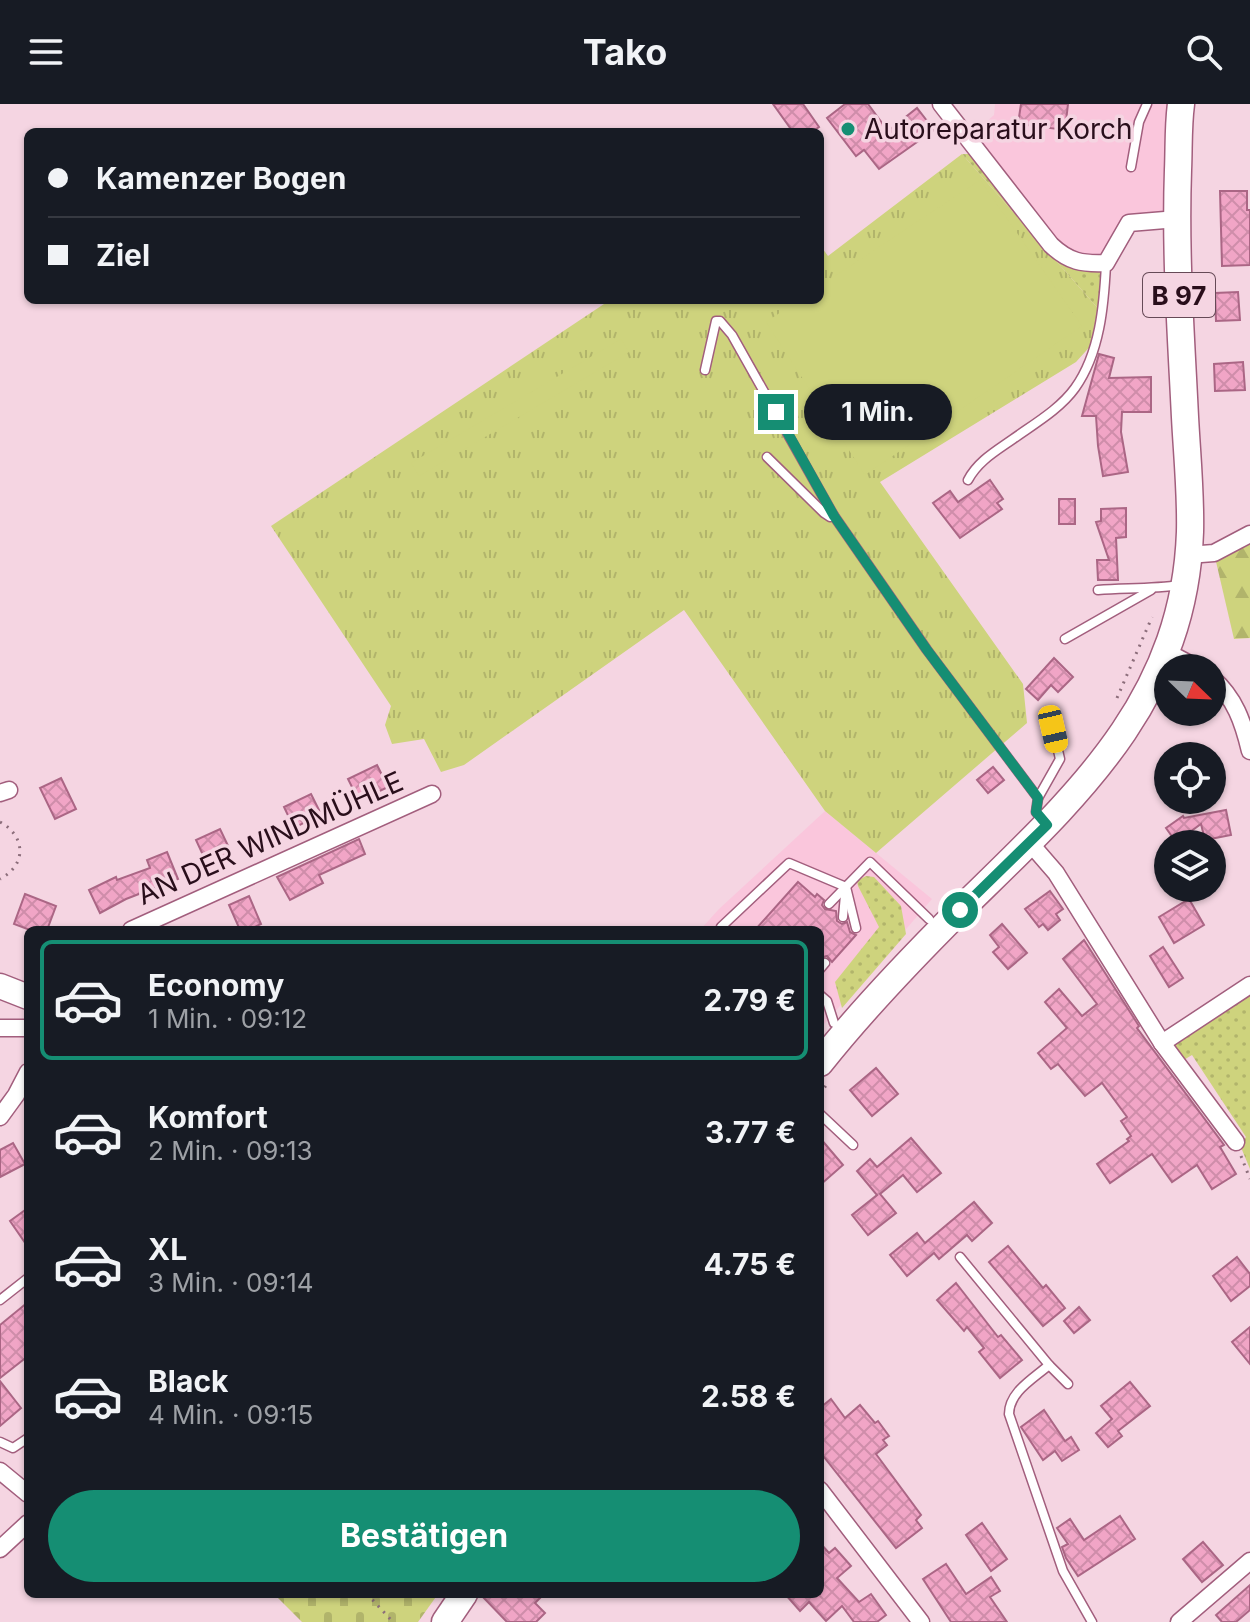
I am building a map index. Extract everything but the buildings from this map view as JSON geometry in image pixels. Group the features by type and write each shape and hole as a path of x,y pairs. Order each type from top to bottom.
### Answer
{"main road":[{"name":"B 97","path":"824,1058 871,1003 1038,834 1111,751 1155,681 1167,652 1174,586 1188,555 1189,486 1177,219 1181,104"},
{"path":"0,986 24,992"}],"street":[{"path":"941,104 1051,245 1064,257 1082,264 1106,263 1129,223 1177,219"},
{"path":"1188,555 1214,553 1250,534"},
{"path":"1167,652 1171,654"},
{"path":"1226,692 1237,709 1250,751"},
{"name":"AN DER WINDMÜHLE","path":"140,926 432,794"},
{"path":"1038,834 1056,873 1162,1043 1236,1142"},
{"path":"1162,1043 1250,985"},
{"path":"0,1028 24,1028"},
{"path":"0,1117 24,1080"},
{"path":"0,1471 24,1491"},
{"path":"824,1495 921,1622"},
{"path":"0,1549 24,1527"},
{"path":"1179,1622 1250,1561"}],"lane":[{"path":"1131,167 1139,122 1147,104"},
{"path":"968,480 981,462 1056,407 1075,388 1087,365 1104,307 1106,263"},
{"path":"705,370 716,321 720,321 732,335 834,516 927,650 1038,798"},
{"path":"767,457 824,513 834,516"},
{"path":"1065,639 1151,590 1174,586"},
{"path":"1098,590 1140,587 1151,590"},
{"path":"1038,834 1038,798 1060,759 1053,729"},
{"path":"829,904 870,862 929,919"},
{"path":"722,926 789,863 846,887"},
{"path":"843,917 846,887"},
{"path":"846,887 856,928"},
{"path":"824,998 834,1023"},
{"path":"824,1118 853,1145"},
{"path":"960,1257 1068,1384"},
{"path":"0,1300 24,1281"},
{"path":"1049,1365 1014,1395 1009,1404 1009,1414 1063,1571 1092,1622"},
{"path":"0,1442 13,1448 24,1440"}],"path":[{"path":"1116,700 1174,586"},
{"path":"0,822 19,839 22,850 17,864 0,879"},
{"path":"1236,1142 1250,1179"},
{"path":"371,1598 393,1622"}],"shaded area":[{"path":"995,104 1180,104 1175,218 1128,223 1106,263 1064,257 968,138 994,115"},
{"path":"825,811 932,899 824,1024 824,926 704,926"}],"green space":[{"path":"962,154 980,154 1051,245 1106,263 1102,313"},
{"path":"962,154 1102,313 1095,341 1076,362 880,482 1023,684 1027,723 876,853 825,811 684,610 464,765 441,772 424,739 392,744 385,725 391,706 271,526 604,304 824,304 824,250 828,256"},
{"path":"980,180 1082,326 865,475 766,322 793,304 824,304 824,283"},
{"path":"621,339 629,352 419,476 411,463"},
{"path":"1250,534 1250,638 1234,639 1214,553"},
{"path":"866,876 874,877 901,906 906,934 842,1008 835,982 879,927 858,886 857,881"},
{"path":"1250,993 1250,1169 1240,1145 1246,1137 1192,1055 1182,1061 1175,1053 1175,1045"},
{"path":"278,1598 435,1598 418,1622 302,1622"}],"place":[{"name":"Autoreparatur Korch","path":"848,129"}],"route":[{"path":"776,412 834,516 927,650 1038,798 1036,812 1047,825 960,910"}]}
